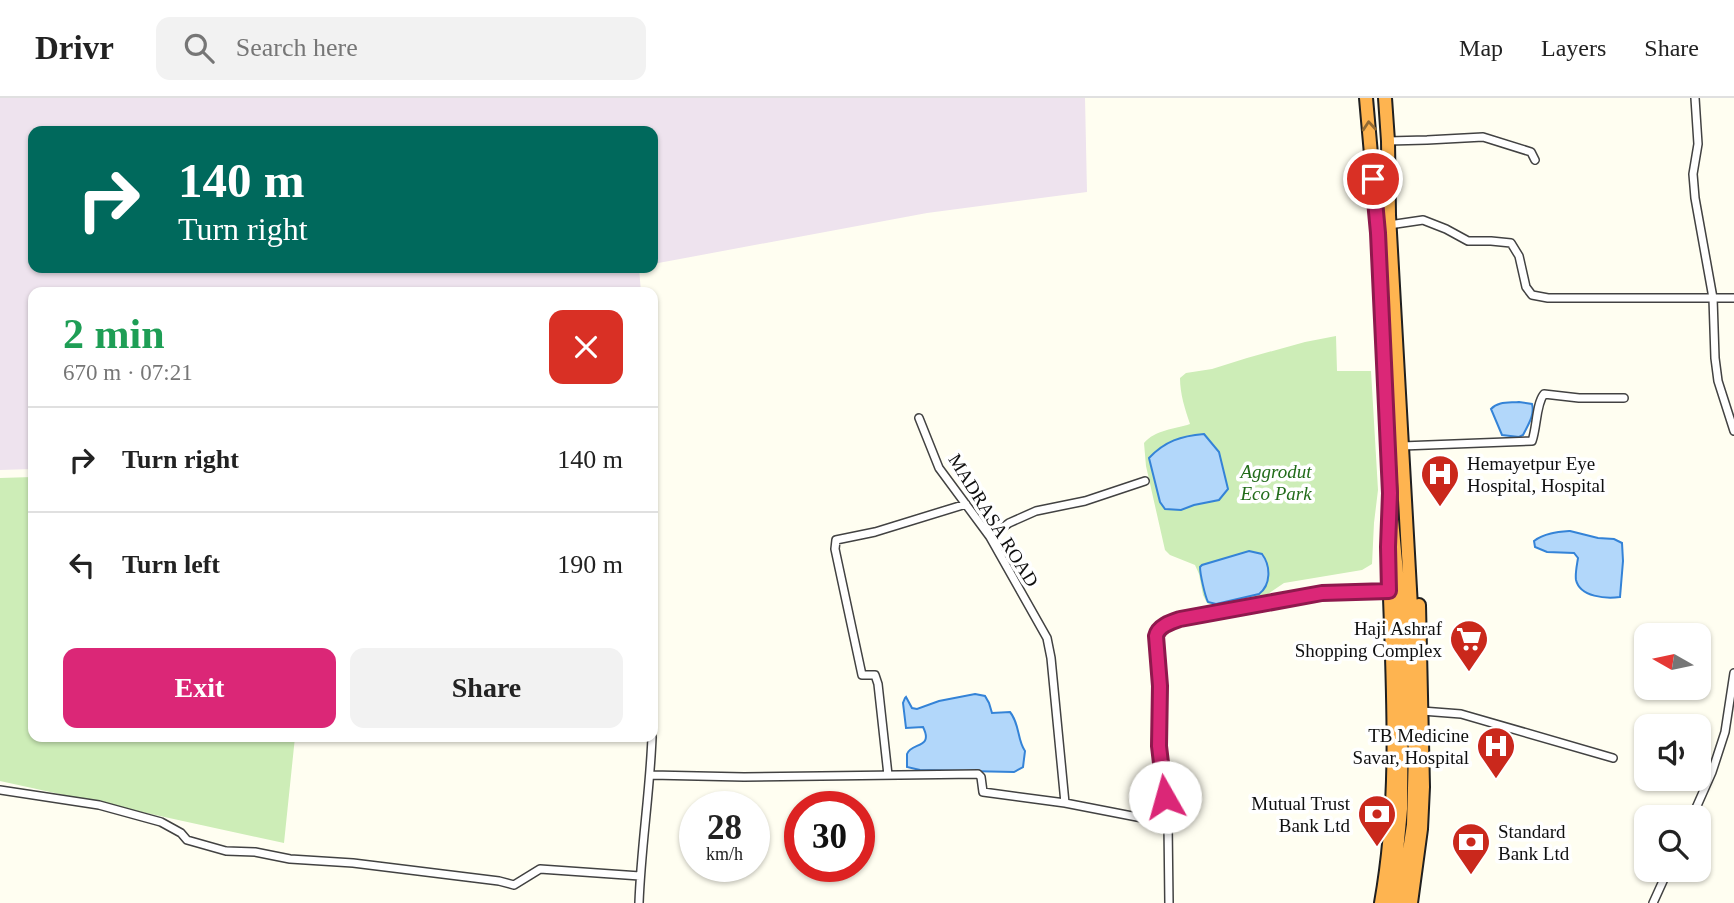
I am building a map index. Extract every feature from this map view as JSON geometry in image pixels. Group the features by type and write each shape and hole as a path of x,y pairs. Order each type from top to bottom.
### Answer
{"highway":[{"path":"1366,98 1378,233 1391,509 1402,667 1401,809 1390,903"},
{"path":"1385,98 1389,225 1411,607 1415,752 1413,825 1401,903"},
{"path":"1405,505 1414,531 1422,711 1421,829 1411,903"},
{"path":"1381,903 1392,800 1388,547 1391,509"}],"street":[{"path":"1695,98 1698,144 1693,174 1695,198 1713,298 1714,358 1718,381 1734,428"},
{"path":"1388,141 1483,137 1531,152 1535,160"},
{"path":"1389,225 1423,220 1468,241 1511,243 1519,256 1526,287 1532,295 1548,298 1734,298"},
{"path":"1402,446 1532,441 1539,400 1544,394 1579,398 1624,398"},
{"name":"MADRASA ROAD","path":"919,418 939,468 990,537 1047,638 1052,658 1065,803"},
{"path":"990,537 1009,523 1036,511 1085,501 1144,481"},
{"path":"888,775 878,684 875,675 862,675 835,549 836,540 875,532 966,504"},
{"path":"1169,903 1168,823 1159,746 1158,630 1180,619 1322,593 1389,591"},
{"path":"1697,805 1725,732 1734,673"},
{"path":"1422,711 1461,715 1613,758"},
{"path":"639,903 652,742"},
{"path":"651,775 744,777 978,774 983,792 1065,803 1168,823"},
{"path":"0,790 99,805 161,822 187,840 226,851 353,863 514,884 540,869 640,876"},
{"path":"1653,903 1663,882"}],"shaded area":[{"path":"0,98 1085,98 1087,192 927,213 658,263 658,126 28,126 28,273 639,273 641,287 28,287 28,469 0,470"}],"green space":[{"name":"Aggrodut Eco Park","path":"1336,336 1337,371 1371,371 1378,490 1372,564 1362,570 1284,583 1254,600 1213,606 1207,603 1203,595 1195,565 1170,555 1165,550 1146,466 1144,443 1159,433 1190,424 1180,384 1180,378 1186,373 1212,369 1305,342"},
{"path":"28,477 28,742 294,742 284,843 0,781 0,478"}],"water":[{"path":"1500,404 1532,404 1533,408 1523,435 1502,435 1491,409"},
{"path":"1204,434 1219,452 1228,489 1219,500 1181,510 1165,509 1160,502 1149,458 1174,440"},
{"path":"1570,531 1622,543 1620,597 1601,597 1578,586 1578,558 1574,553 1547,552 1535,547 1534,541 1542,536"},
{"path":"1249,551 1262,554 1267,564 1268,581 1263,590 1259,594 1216,604 1208,602 1200,567"},
{"path":"975,694 985,696 992,713 1010,712 1025,751 1023,767 1014,772 920,770 907,767 909,750 924,742 926,734 923,727 906,728 903,703 905,698 912,708 917,709 939,701"}],"place":[{"name":"Hemayetpur Eye Hospital, Hospital","path":"1440,508"},
{"name":"Haji Ashraf Shopping Complex","path":"1469,673"},
{"name":"TB Medicine Savar, Hospital","path":"1496,780"},
{"name":"Mutual Trust Bank Ltd","path":"1377,848"},
{"name":"Standard Bank Ltd","path":"1471,876"}],"route":[{"path":"1165,797 1159,746 1158,630 1180,619 1268,602 1322,593 1389,591 1391,509 1373,179"}]}
